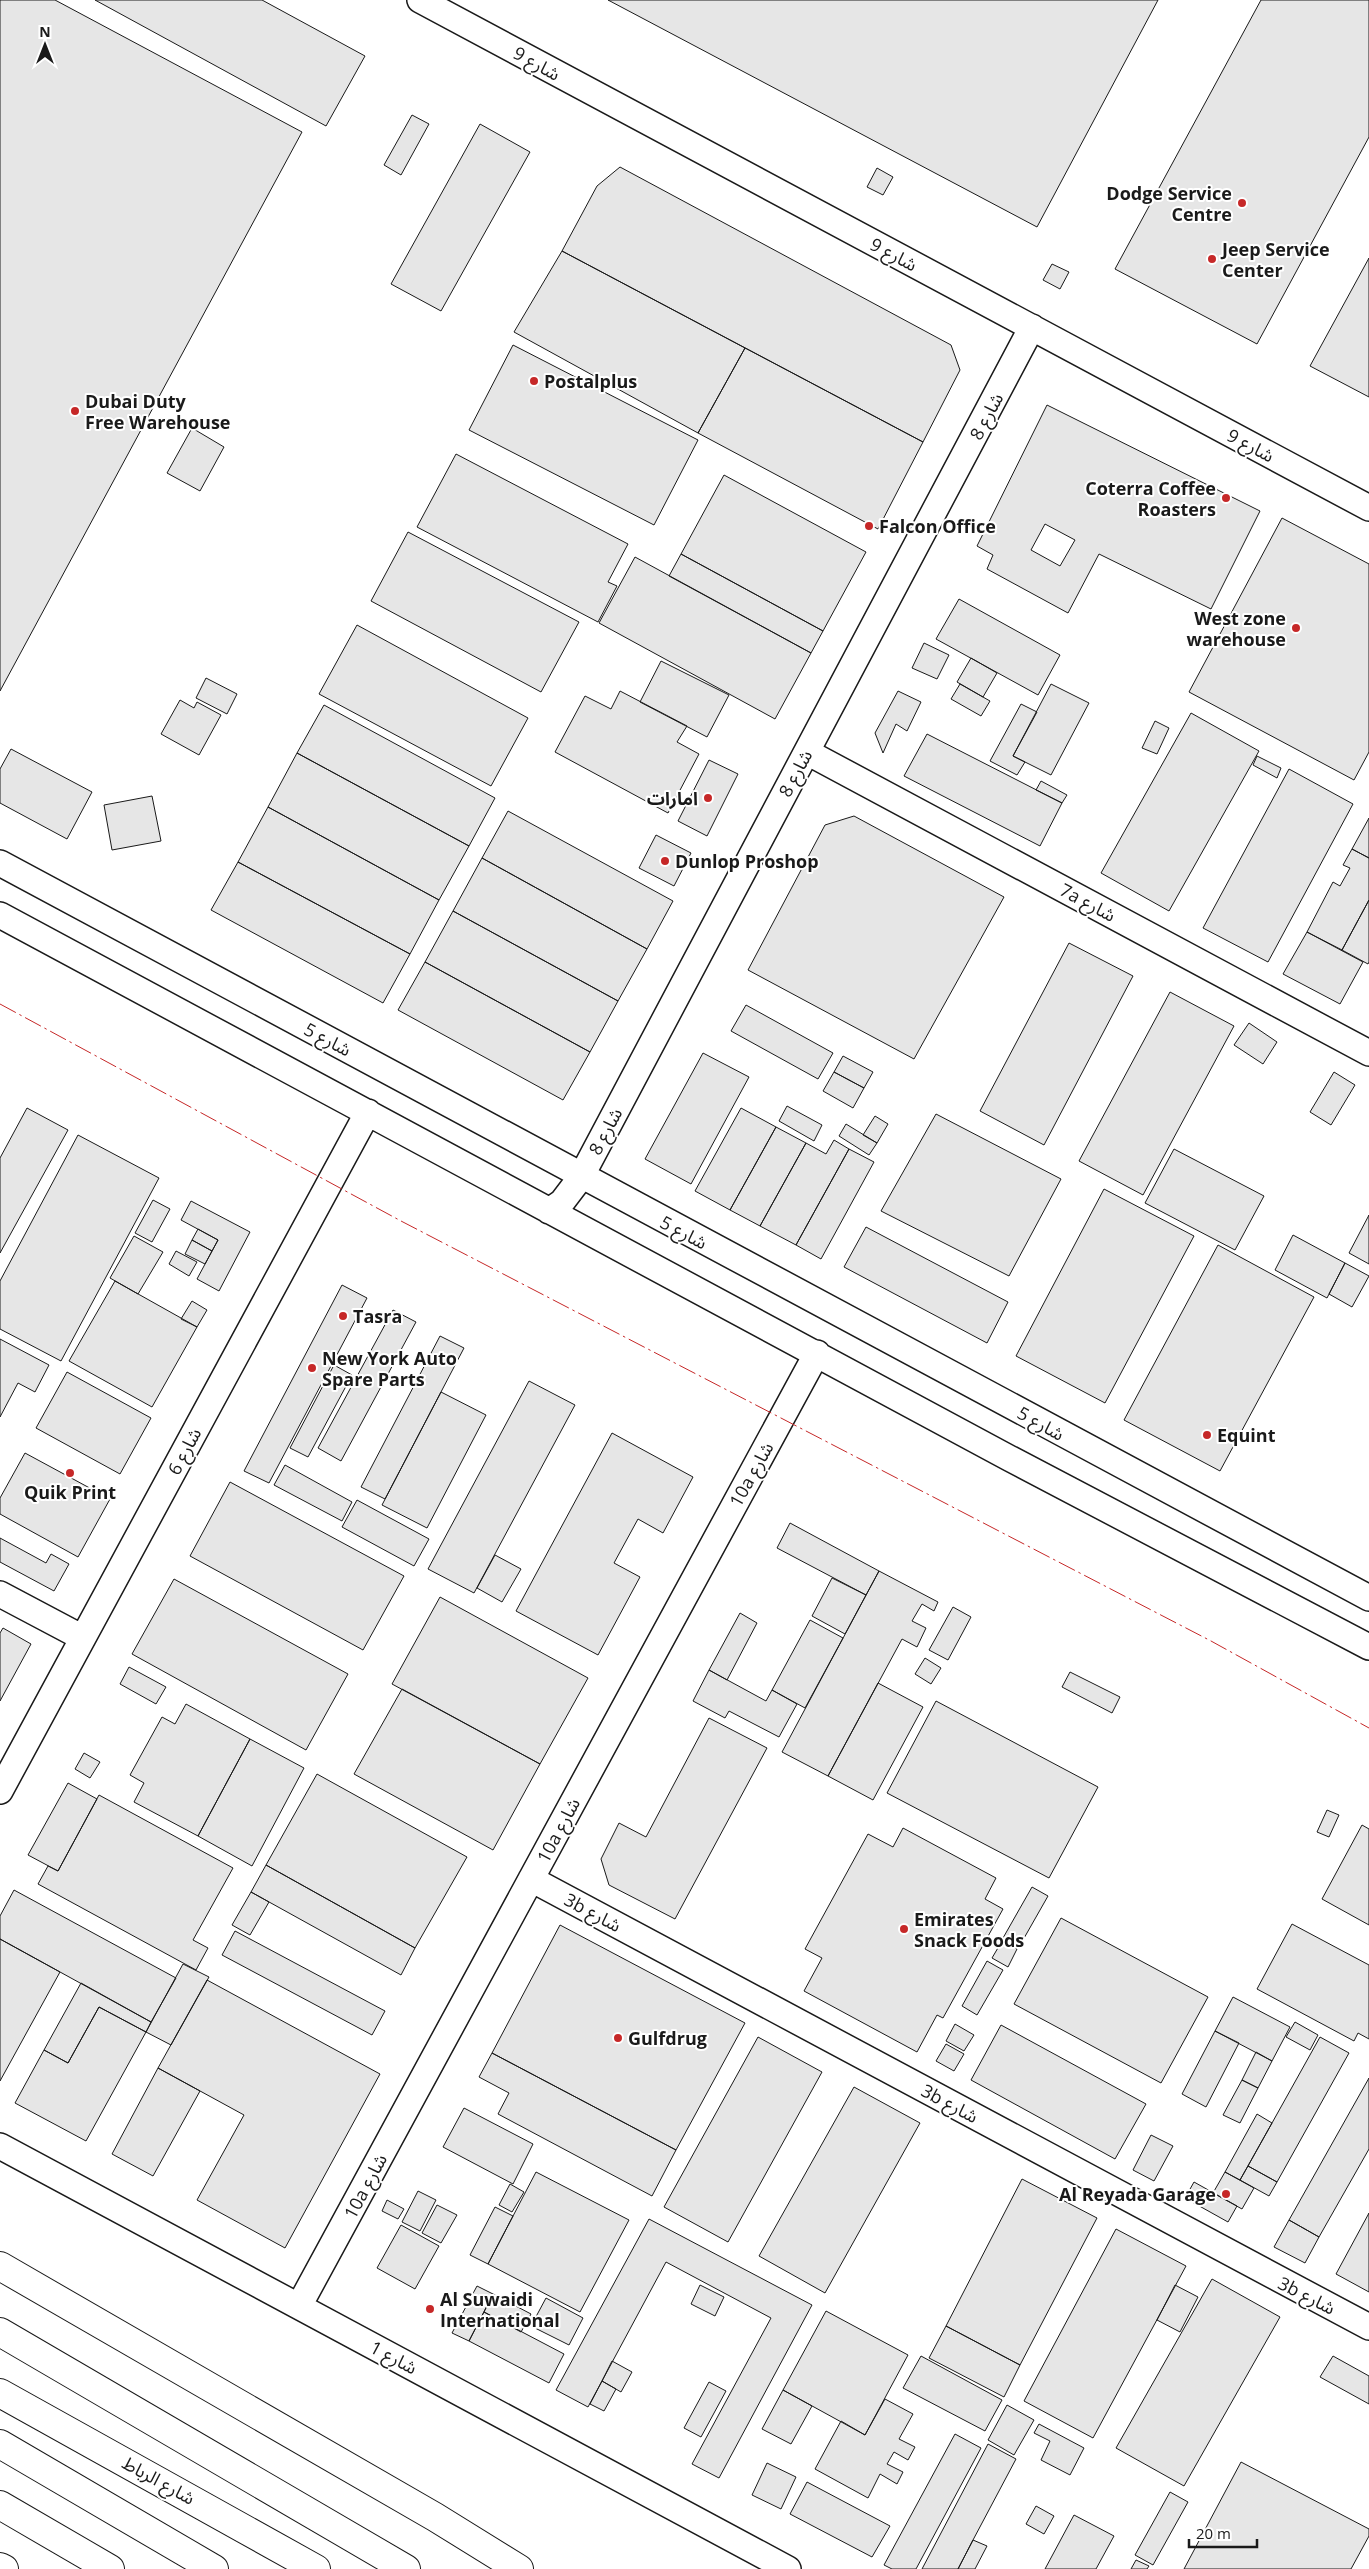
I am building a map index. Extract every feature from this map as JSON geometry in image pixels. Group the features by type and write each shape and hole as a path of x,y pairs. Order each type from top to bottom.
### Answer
{"highway":[{"path":"0,2266 435,2517 519,2569"},
{"path":"0,2332 406,2569"},
{"name":"شارع الرباط","path":"0,2392 316,2569"},
{"path":"0,2444 214,2569"},
{"path":"0,2505 110,2569"},
{"path":"0,2567 4,2569"}],"street":[{"name":"شارع 9","path":"420,0 1369,508"},
{"name":"شارع 8","path":"549,1211 562,1202 581,1176 1032,327"},
{"name":"7a شارع","path":"807,752 1369,1053"},
{"name":"شارع 5","path":"0,863 1369,1598"},
{"path":"0,915 1009,1458 1369,1647"},
{"name":"شارع 6","path":"0,1791 368,1112"},
{"name":"10a شارع","path":"300,2306 817,1353"},
{"path":"0,1594 83,1638"},
{"name":"3b شارع","path":"531,1879 1369,2327"},
{"name":"شارع 1","path":"0,2146 788,2569"}],"building":[{"name":"Dubai Duty Free Warehouse","path":"0,0 55,0 302,132 0,691"},
{"path":"95,0 262,0 365,56 326,126"},
{"path":"608,0 1158,0 1037,227"},
{"name":"Dodge Service Centre","path":"1261,0 1369,0 1369,137 1257,344 1115,269"},
{"path":"412,115 429,124 401,175 384,165"},
{"path":"480,124 530,152 441,311 391,284"},
{"path":"620,167 951,345 960,370 923,442 562,251 597,186"},
{"path":"877,168 893,177 883,195 867,187"},
{"path":"562,251 745,348 698,433 514,332"},
{"path":"1369,258 1369,397 1310,366"},
{"path":"1052,264 1069,272 1060,289 1043,280"},
{"path":"513,345 698,440 654,525 469,430"},
{"path":"745,348 923,442 878,529 698,433"},
{"path":"1047,405 1260,511 1211,609 1099,554 1068,613 987,569 993,555 977,546","holes":["1045,524 1075,540 1060,566 1031,550"]},
{"path":"192,428 224,447 200,491 167,473"},
{"path":"456,454 628,544 608,582 617,586 598,622 417,527"},
{"path":"724,475 866,552 823,631 681,554"},
{"name":"West zone warehouse","path":"1282,518 1369,564 1369,752 1354,780 1189,692"},
{"path":"408,532 579,622 541,692 371,601"},
{"path":"681,554 823,631 811,653 669,576"},
{"path":"635,557 811,653 775,719 599,623"},
{"path":"959,599 1060,655 1038,695 936,639"},
{"path":"357,625 528,718 491,786 319,694"},
{"path":"924,643 949,655 937,679 912,668"},
{"path":"971,658 997,673 983,697 957,682"},
{"path":"661,661 729,695 707,737 640,702"},
{"path":"206,678 237,694 227,714 196,698"},
{"path":"960,684 990,701 981,716 951,699"},
{"path":"1051,684 1089,703 1051,775 1013,756"},
{"path":"620,691 687,726 677,742 699,754 668,813 555,752 585,696 611,709"},
{"path":"898,691 921,702 907,731 896,724 883,753 875,733"},
{"path":"180,700 194,708 197,702 221,715 199,755 161,734"},
{"path":"1021,704 1037,712 1013,756 1025,762 1017,775 990,761"},
{"path":"324,705 495,798 469,846 297,753"},
{"path":"1191,713 1259,751 1169,911 1101,873"},
{"path":"1155,721 1169,728 1157,754 1142,748"},
{"path":"927,734 1062,803 1040,846 904,776"},
{"path":"11,749 92,792 67,839 0,803 0,769"},
{"path":"297,753 469,846 439,900 268,807"},
{"path":"1257,756 1281,768 1277,778 1253,765"},
{"name":"امارات","path":"709,760 738,774 707,836 678,821"},
{"path":"1289,769 1353,804 1268,962 1203,928"},
{"path":"1041,781 1067,795 1062,803 1036,790"},
{"path":"152,796 161,841 112,850 104,805"},
{"path":"268,807 439,900 410,954 238,862"},
{"path":"508,811 673,901 647,949 482,858"},
{"path":"854,816 1004,897 914,1059 748,970 825,825"},
{"path":"1369,818 1369,858 1352,849"},
{"name":"Dunlop Proshop","path":"656,835 691,853 674,886 639,868"},
{"path":"1352,849 1369,858 1369,900 1342,950 1307,932 1333,882 1340,886 1350,868 1343,865"},
{"path":"482,858 647,949 618,1001 453,911"},
{"path":"238,862 410,954 383,1003 211,910"},
{"path":"1369,900 1369,962 1368,964 1342,950"},
{"path":"453,911 618,1001 590,1052 425,962"},
{"path":"1307,932 1363,962 1340,1004 1283,974"},
{"path":"1069,943 1133,976 1044,1145 980,1111"},
{"path":"425,962 590,1052 563,1100 398,1010"},
{"path":"1170,992 1234,1026 1143,1195 1079,1161"},
{"path":"746,1005 833,1053 818,1079 731,1031"},
{"path":"1249,1023 1277,1042 1263,1064 1234,1045"},
{"path":"703,1053 749,1077 691,1184 645,1159"},
{"path":"843,1056 873,1072 864,1088 834,1072"},
{"path":"834,1072 864,1088 853,1108 823,1091"},
{"path":"1334,1072 1355,1085 1331,1125 1310,1112"},
{"path":"787,1106 822,1125 814,1141 779,1121"},
{"path":"27,1108 68,1130 0,1253 0,1158"},
{"path":"741,1108 776,1127 730,1210 695,1191"},
{"path":"936,1114 1061,1179 1009,1276 881,1211"},
{"path":"875,1116 888,1124 877,1143 863,1135"},
{"path":"846,1124 877,1143 869,1155 839,1136"},
{"path":"776,1127 806,1143 760,1226 730,1210"},
{"path":"78,1135 159,1178 61,1361 0,1329 0,1281"},
{"path":"834,1140 849,1149 796,1245 760,1226 806,1143 826,1154"},
{"path":"849,1149 874,1162 821,1259 796,1245"},
{"path":"1174,1149 1264,1196 1235,1250 1145,1203"},
{"path":"1104,1189 1194,1236 1105,1403 1016,1356"},
{"path":"153,1200 170,1209 152,1242 135,1233"},
{"path":"191,1201 250,1232 219,1291 197,1279 218,1240 181,1220"},
{"path":"1369,1215 1369,1264 1349,1253"},
{"path":"866,1227 1008,1302 987,1343 844,1267"},
{"path":"198,1229 218,1240 212,1251 192,1240"},
{"path":"1293,1235 1345,1263 1327,1298 1275,1270"},
{"path":"134,1236 163,1252 138,1294 110,1278"},
{"path":"192,1240 212,1251 205,1264 185,1254"},
{"path":"1218,1245 1314,1297 1220,1471 1124,1420"},
{"path":"176,1251 197,1262 189,1276 169,1264"},
{"path":"1345,1263 1369,1276 1352,1307 1329,1294"},
{"path":"115,1281 197,1327 152,1407 69,1361"},
{"path":"342,1285 367,1298 269,1483 244,1471"},
{"path":"192,1301 207,1310 197,1327 181,1319"},
{"path":"393,1310 416,1322 341,1461 318,1448"},
{"path":"440,1336 464,1348 385,1499 361,1487"},
{"path":"0,1339 49,1365 35,1392 18,1383 0,1417"},
{"path":"334,1365 352,1375 308,1457 290,1448"},
{"path":"67,1372 151,1418 120,1474 36,1428"},
{"path":"529,1381 575,1405 474,1593 428,1569"},
{"path":"441,1392 486,1415 427,1528 382,1505"},
{"path":"612,1433 693,1477 663,1533 638,1519 614,1563 640,1577 598,1655 516,1611"},
{"path":"25,1453 110,1499 78,1557 0,1514 0,1498"},
{"path":"285,1465 352,1502 342,1521 274,1485"},
{"path":"230,1482 404,1576 363,1650 190,1556"},
{"path":"357,1500 429,1539 414,1566 342,1527"},
{"path":"790,1523 879,1571 866,1595 777,1548"},
{"path":"0,1538 46,1563 51,1554 69,1564 54,1591 0,1562"},
{"path":"495,1555 521,1569 502,1602 477,1588"},
{"path":"879,1571 938,1602 934,1611 922,1604 912,1621 926,1628 917,1647 902,1639 828,1776 782,1752"},
{"path":"832,1578 866,1595 845,1634 812,1616"},
{"path":"174,1579 348,1674 306,1750 132,1654"},
{"path":"440,1597 588,1678 540,1764 392,1684"},
{"path":"953,1607 971,1617 948,1660 929,1650"},
{"path":"740,1613 757,1623 727,1680 709,1670"},
{"path":"810,1620 843,1638 805,1708 772,1690"},
{"path":"3,1628 31,1644 0,1701 0,1633"},
{"path":"925,1658 941,1668 931,1684 915,1674"},
{"path":"129,1667 166,1687 156,1704 120,1684"},
{"path":"709,1670 766,1701 772,1690 797,1704 779,1737 729,1711 725,1718 693,1701"},
{"path":"1070,1672 1120,1697 1112,1713 1062,1687"},
{"path":"878,1683 923,1707 873,1800 828,1776"},
{"path":"402,1689 540,1764 493,1850 354,1774"},
{"path":"936,1701 1098,1787 1049,1878 887,1793"},
{"path":"186,1704 250,1739 198,1836 134,1802 144,1783 130,1775 162,1717 175,1724"},
{"path":"709,1718 767,1748 675,1919 609,1885 601,1859 619,1823 646,1837"},
{"path":"250,1739 304,1768 252,1866 198,1836"},
{"path":"84,1753 100,1762 90,1778 75,1769"},
{"path":"317,1774 467,1857 415,1948 266,1865"},
{"path":"68,1783 97,1799 58,1871 28,1855"},
{"path":"99,1795 233,1868 193,1940 208,1948 196,1970 38,1884 48,1866 58,1871"},
{"path":"1327,1810 1339,1815 1329,1837 1317,1832"},
{"path":"1362,1825 1369,1829 1369,1925 1322,1899"},
{"name":"Emirates Snack Foods","path":"903,1828 996,1878 985,1899 1003,1909 943,2018 937,2015 917,2052 804,1991 822,1958 805,1949 868,1834 893,1847"},
{"path":"266,1865 415,1948 401,1975 251,1892"},
{"path":"1032,1887 1048,1896 1019,1947 1003,1938"},
{"path":"14,1890 176,1978 151,2022 0,1939 0,1916"},
{"path":"251,1892 269,1902 250,1935 232,1925"},
{"path":"1061,1918 1208,1997 1161,2083 1014,2004"},
{"path":"1292,1924 1369,1965 1369,2039 1358,2033 1354,2041 1257,1989"},
{"name":"Gulfdrug","path":"560,1925 745,2023 676,2150 492,2053"},
{"path":"235,1931 385,2011 372,2035 222,1955"},
{"path":"0,1939 60,1972 0,2081"},
{"path":"1002,1941 1017,1949 1008,1967 992,1958"},
{"path":"987,1961 1003,1970 977,2015 962,2006"},
{"path":"183,1964 209,1977 171,2045 146,2032"},
{"path":"207,1980 380,2074 285,2248 197,2200 244,2115 158,2068"},
{"path":"81,1983 151,2022 146,2032 99,2007 68,2063 44,2050"},
{"path":"1233,1997 1290,2027 1272,2061 1215,2031"},
{"path":"99,2007 146,2032 86,2141 15,2103 44,2050 68,2063"},
{"path":"1295,2022 1318,2035 1310,2050 1286,2037"},
{"path":"955,2024 974,2035 964,2051 946,2041"},
{"path":"1001,2025 1146,2104 1115,2159 971,2080"},
{"path":"1215,2031 1239,2043 1206,2107 1182,2094"},
{"path":"758,2037 822,2072 728,2242 664,2207"},
{"path":"1320,2037 1349,2053 1277,2182 1248,2166"},
{"path":"946,2044 964,2054 954,2071 936,2061"},
{"path":"1256,2052 1272,2061 1258,2088 1242,2080"},
{"path":"492,2053 676,2150 652,2196 498,2114 509,2093 479,2077"},
{"path":"158,2068 200,2091 153,2176 112,2154"},
{"path":"1369,2078 1369,2149 1319,2237 1289,2220"},
{"path":"1242,2080 1258,2088 1240,2123 1223,2115"},
{"path":"854,2087 920,2123 825,2293 759,2256"},
{"path":"464,2108 533,2144 513,2184 443,2147"},
{"path":"1257,2114 1272,2123 1240,2180 1225,2172"},
{"path":"1151,2135 1173,2146 1154,2181 1133,2170"},
{"path":"1248,2166 1277,2182 1269,2196 1240,2180"},
{"path":"536,2172 629,2220 580,2312 488,2264"},
{"path":"1225,2172 1254,2188 1242,2209 1213,2193"},
{"path":"1022,2179 1097,2218 1020,2365 946,2326"},
{"path":"1194,2182 1237,2206 1228,2222 1185,2198"},
{"path":"510,2184 524,2192 512,2212 499,2205"},
{"path":"418,2191 436,2200 420,2231 402,2222"},
{"path":"387,2200 404,2209 398,2219 382,2211"},
{"path":"437,2205 457,2215 441,2243 422,2233"},
{"path":"495,2207 513,2216 488,2264 470,2255"},
{"path":"1369,2213 1369,2292 1336,2274"},
{"path":"649,2219 812,2305 719,2478 692,2464 771,2318 666,2262 588,2407 556,2390"},
{"path":"1289,2220 1319,2237 1305,2263 1274,2247"},
{"path":"401,2225 439,2246 415,2289 377,2268"},
{"path":"1116,2229 1186,2266 1093,2438 1024,2401"},
{"path":"1212,2279 1280,2317 1184,2486 1116,2448"},
{"path":"700,2285 724,2297 715,2316 691,2304"},
{"path":"1175,2285 1198,2297 1180,2332 1157,2320"},
{"path":"477,2286 493,2294 469,2341 452,2333"},
{"path":"493,2294 531,2314 521,2332 484,2312"},
{"path":"546,2298 583,2318 569,2345 531,2326"},
{"path":"826,2311 908,2355 865,2435 783,2390"},
{"path":"484,2312 564,2354 549,2383 469,2341"},
{"path":"946,2326 1020,2365 1004,2397 929,2358"},
{"path":"921,2356 1002,2400 985,2431 903,2388"},
{"path":"1333,2356 1369,2376 1369,2404 1320,2377"},
{"path":"612,2361 632,2372 621,2392 602,2381"},
{"path":"602,2381 616,2389 604,2411 590,2404"},
{"path":"709,2382 726,2391 701,2437 684,2428"},
{"path":"783,2390 812,2406 791,2444 762,2429"},
{"path":"885,2399 913,2414 899,2439 915,2447 908,2460 894,2452 887,2464 903,2472 897,2484 880,2474 868,2498 815,2469 841,2421 865,2435"},
{"path":"1007,2405 1034,2420 1014,2455 988,2440"},
{"path":"1039,2424 1084,2448 1070,2475 1041,2460 1050,2441 1034,2433"},
{"path":"955,2434 981,2448 916,2569 892,2569 884,2565"},
{"path":"988,2444 1016,2459 958,2569 922,2569"},
{"path":"1241,2462 1369,2529 1369,2536 1351,2569 1184,2569"},
{"path":"767,2463 796,2477 781,2509 752,2495"},
{"path":"807,2482 890,2526 872,2557 790,2514"},
{"path":"1170,2492 1188,2502 1153,2565 1135,2555"},
{"path":"1036,2506 1054,2516 1044,2534 1026,2524"},
{"path":"1074,2515 1114,2536 1096,2569 1045,2569"},
{"path":"973,2540 987,2546 975,2569 958,2569"},
{"path":"1136,2560 1149,2566 1147,2569 1131,2569"}],"power":[{"path":"0,1004 401,1221 1211,1641 1369,1728"}],"place":[{"name":"Dodge Service Centre","path":"1242,203"},
{"name":"Jeep Service Center","path":"1212,259"},
{"name":"Postalplus","path":"534,381"},
{"name":"Dubai Duty Free Warehouse","path":"75,411"},
{"name":"Coterra Coffee Roasters","path":"1226,498"},
{"name":"Falcon Office","path":"869,526"},
{"name":"West zone warehouse","path":"1296,628"},
{"name":"امارات","path":"708,798"},
{"name":"Dunlop Proshop","path":"665,861"},
{"name":"Tasra","path":"343,1316"},
{"name":"New York Auto Spare Parts","path":"312,1368"},
{"name":"Equint","path":"1207,1435"},
{"name":"Quik Print","path":"70,1473"},
{"name":"Emirates Snack Foods","path":"904,1929"},
{"name":"Gulfdrug","path":"618,2038"},
{"name":"Al Reyada Garage","path":"1226,2194"},
{"name":"Al Suwaidi International","path":"430,2309"}]}
